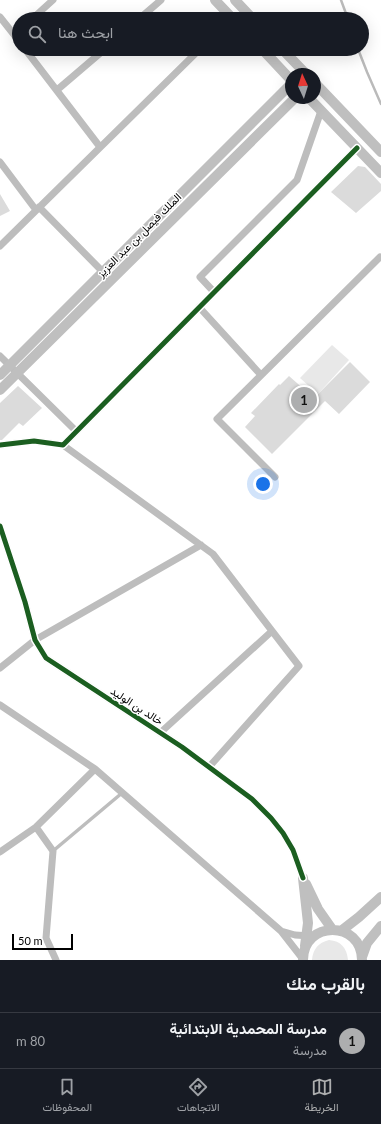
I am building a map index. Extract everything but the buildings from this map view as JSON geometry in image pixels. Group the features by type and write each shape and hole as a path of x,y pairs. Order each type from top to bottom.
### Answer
{"street":[{"path":"40,12 53,0"},
{"path":"147,12 161,0"},
{"path":"215,0 226,12"},
{"path":"235,0 246,12"},
{"path":"0,17 12,30"},
{"path":"30,56 100,147"},
{"path":"57,90 97,56"},
{"path":"0,246 193,56"},
{"path":"269,56 285,74"},
{"path":"288,56 299,68"},
{"path":"321,89 381,152"},
{"name":"الملك فيصل بن عبد العزيز","path":"0,390 13,370 103,272 285,90"},
{"name":"الملك فيصل بن عبد العزيز","path":"0,375 13,370 289,104"},
{"path":"315,104 381,173"},
{"path":"214,292 200,277 297,180 321,111"},
{"path":"63,445 357,148"},
{"path":"0,162 38,208 103,272"},
{"path":"275,477 217,419 380,257"},
{"path":"199,307 261,375"},
{"path":"0,356 76,431"},
{"path":"0,445 34,441 63,445 201,545 212,554 299,666 209,767"},
{"name":"خالد بن الوليد","path":"0,526 25,602 35,640 46,658 160,733 252,799 271,818 283,833 293,850 302,878"},
{"path":"0,668 35,640 201,545"},
{"path":"160,733 272,631"},
{"path":"0,705 95,769 282,931 303,956"},
{"path":"0,852 36,827 95,769"},
{"path":"36,827 52,851 46,938 56,960"},
{"path":"302,878 318,909 336,930"},
{"path":"302,878 310,936 303,956"},
{"path":"336,930 359,917 381,898"},
{"path":"362,959 367,943 381,926"},
{"path":"282,931 295,935 310,936 323,931 336,930 349,934 356,940 360,948 362,959"}],"lane":[{"path":"52,851 122,793"}],"shaded area":[{"path":"332,345 349,360 318,394 300,378"},
{"path":"329,940 337,942 343,946 348,960 312,960 317,947"}],"waterway":[{"path":"341,0 345,12"},
{"path":"361,56 381,104"}],"cycle path":[{"path":"0,445 34,441 63,445 357,148"},
{"path":"0,526 25,602 35,640 46,658 182,747 252,799 271,818 283,833 293,850 303,878"}],"place":[{"name":"مدرسة المحمدية الابتدائية","path":"304,400"}]}
